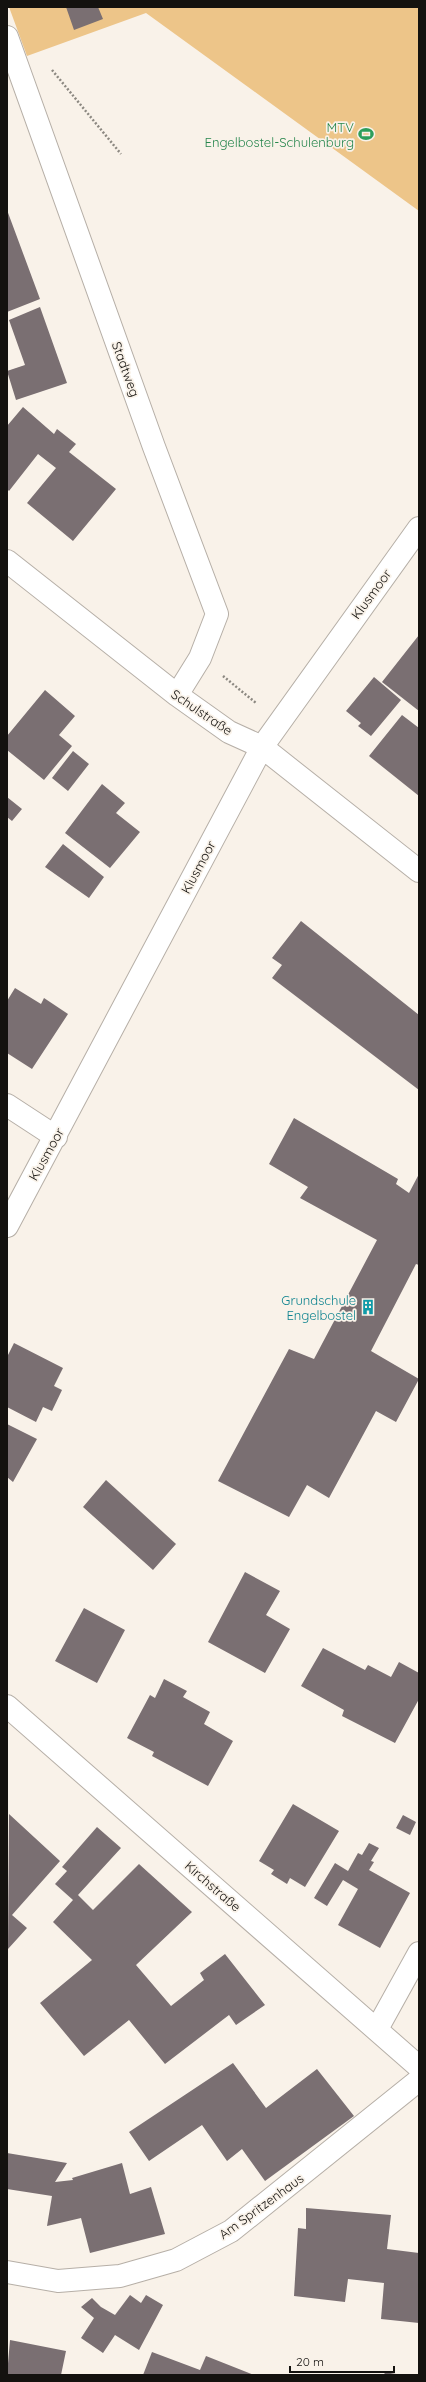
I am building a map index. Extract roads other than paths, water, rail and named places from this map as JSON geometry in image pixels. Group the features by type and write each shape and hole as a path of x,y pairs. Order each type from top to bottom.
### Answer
{"street":[{"name":"Stadtweg","path":"7,37 151,439 217,614 200,658 177,695"},
{"name":"Klusmoor","path":"7,1226 56,1137 262,747 279,721 419,528"},
{"name":"Schulstraße","path":"7,561 177,695 229,732 262,747 419,871"},
{"path":"7,1105 56,1137"},
{"name":"Kirchstraße","path":"7,1706 419,2067"},
{"path":"377,2029 419,1953"},
{"name":"Am Spritzenhaus","path":"7,2272 58,2281 120,2276 176,2260 232,2231 419,2080"}],"place":[{"name":"MTV Engelbostel-Schulenburg","path":"366,134"},
{"name":"Grundschule Engelbostel","path":"368,1307"}]}
